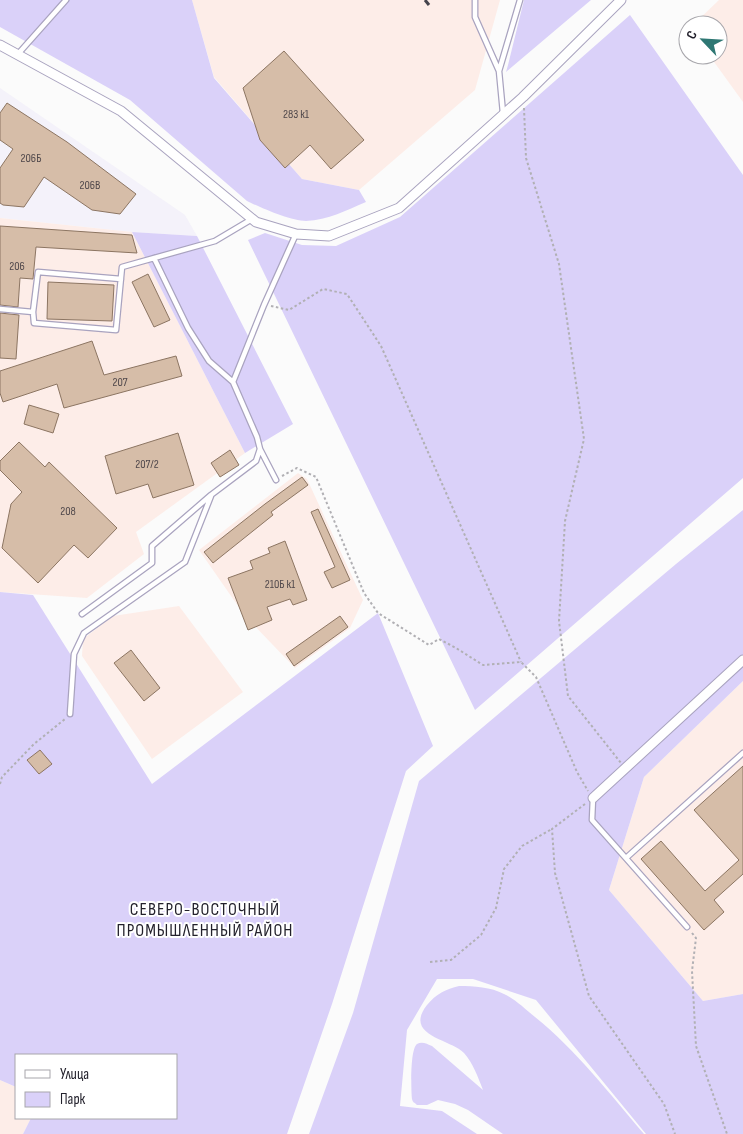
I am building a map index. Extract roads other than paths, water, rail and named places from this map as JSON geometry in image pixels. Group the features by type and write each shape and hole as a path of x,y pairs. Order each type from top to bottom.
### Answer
{"street":[{"path":"0,45 121,110 256,222 296,234 329,236 399,208 503,116 622,0"},
{"path":"593,798 743,660"}],"lane":[{"path":"18,54 66,0"},
{"path":"475,0 475,17 499,71 503,116"},
{"path":"499,71 520,0"},
{"path":"121,279 38,272 33,312 34,323 116,330 121,279 122,267 215,240 252,219"},
{"path":"233,382 264,304 296,234"},
{"path":"154,258 188,328 209,361 233,382 257,437 260,449 276,480"},
{"path":"0,309 33,312"},
{"path":"82,614 152,562 152,546 211,495 256,461 260,449"},
{"path":"70,714 74,654 84,632 185,562 211,495"},
{"path":"626,858 743,753"},
{"path":"593,798 592,820 687,927"}],"railway":[{"path":"425,0 429,5"}],"district":[{"name":"СЕВЕРО-ВОСТОЧНЫЙ ПРОМЫШЛЕННЫЙ РАЙОН","path":"205,920"}]}
